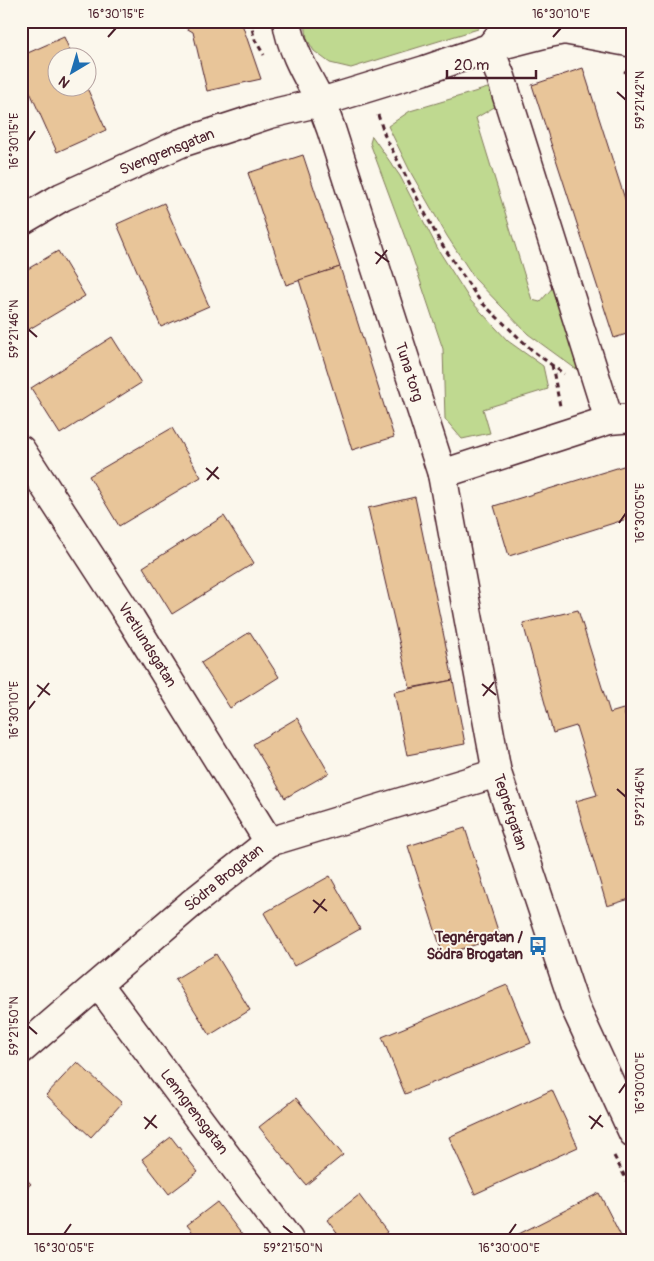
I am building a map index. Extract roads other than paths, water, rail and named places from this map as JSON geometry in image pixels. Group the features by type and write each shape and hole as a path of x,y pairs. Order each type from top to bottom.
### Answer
{"street":[{"name":"Tuna torg","path":"287,21 289,36 296,55 320,102 331,129 442,474"},
{"path":"442,474 615,416 501,77 489,48 500,35 508,21"},
{"path":"597,21 630,43"},
{"name":"Svengrensgatan","path":"21,221 62,197 181,143 270,114 320,102 425,70 489,48 564,30 630,43"},
{"name":"Vretlundsgatan","path":"21,450 126,611 269,842"},
{"name":"Tegnérgatan","path":"442,474 497,773 575,1007 633,1133"},
{"name":"Södra Brogatan","path":"21,1050 99,985 191,904 269,842 497,773"},
{"name":"Lenngrensgatan","path":"99,985 289,1240"}],"place":[{"name":"Tegnérgatan / Södra Brogatan","path":"538,946"}]}
